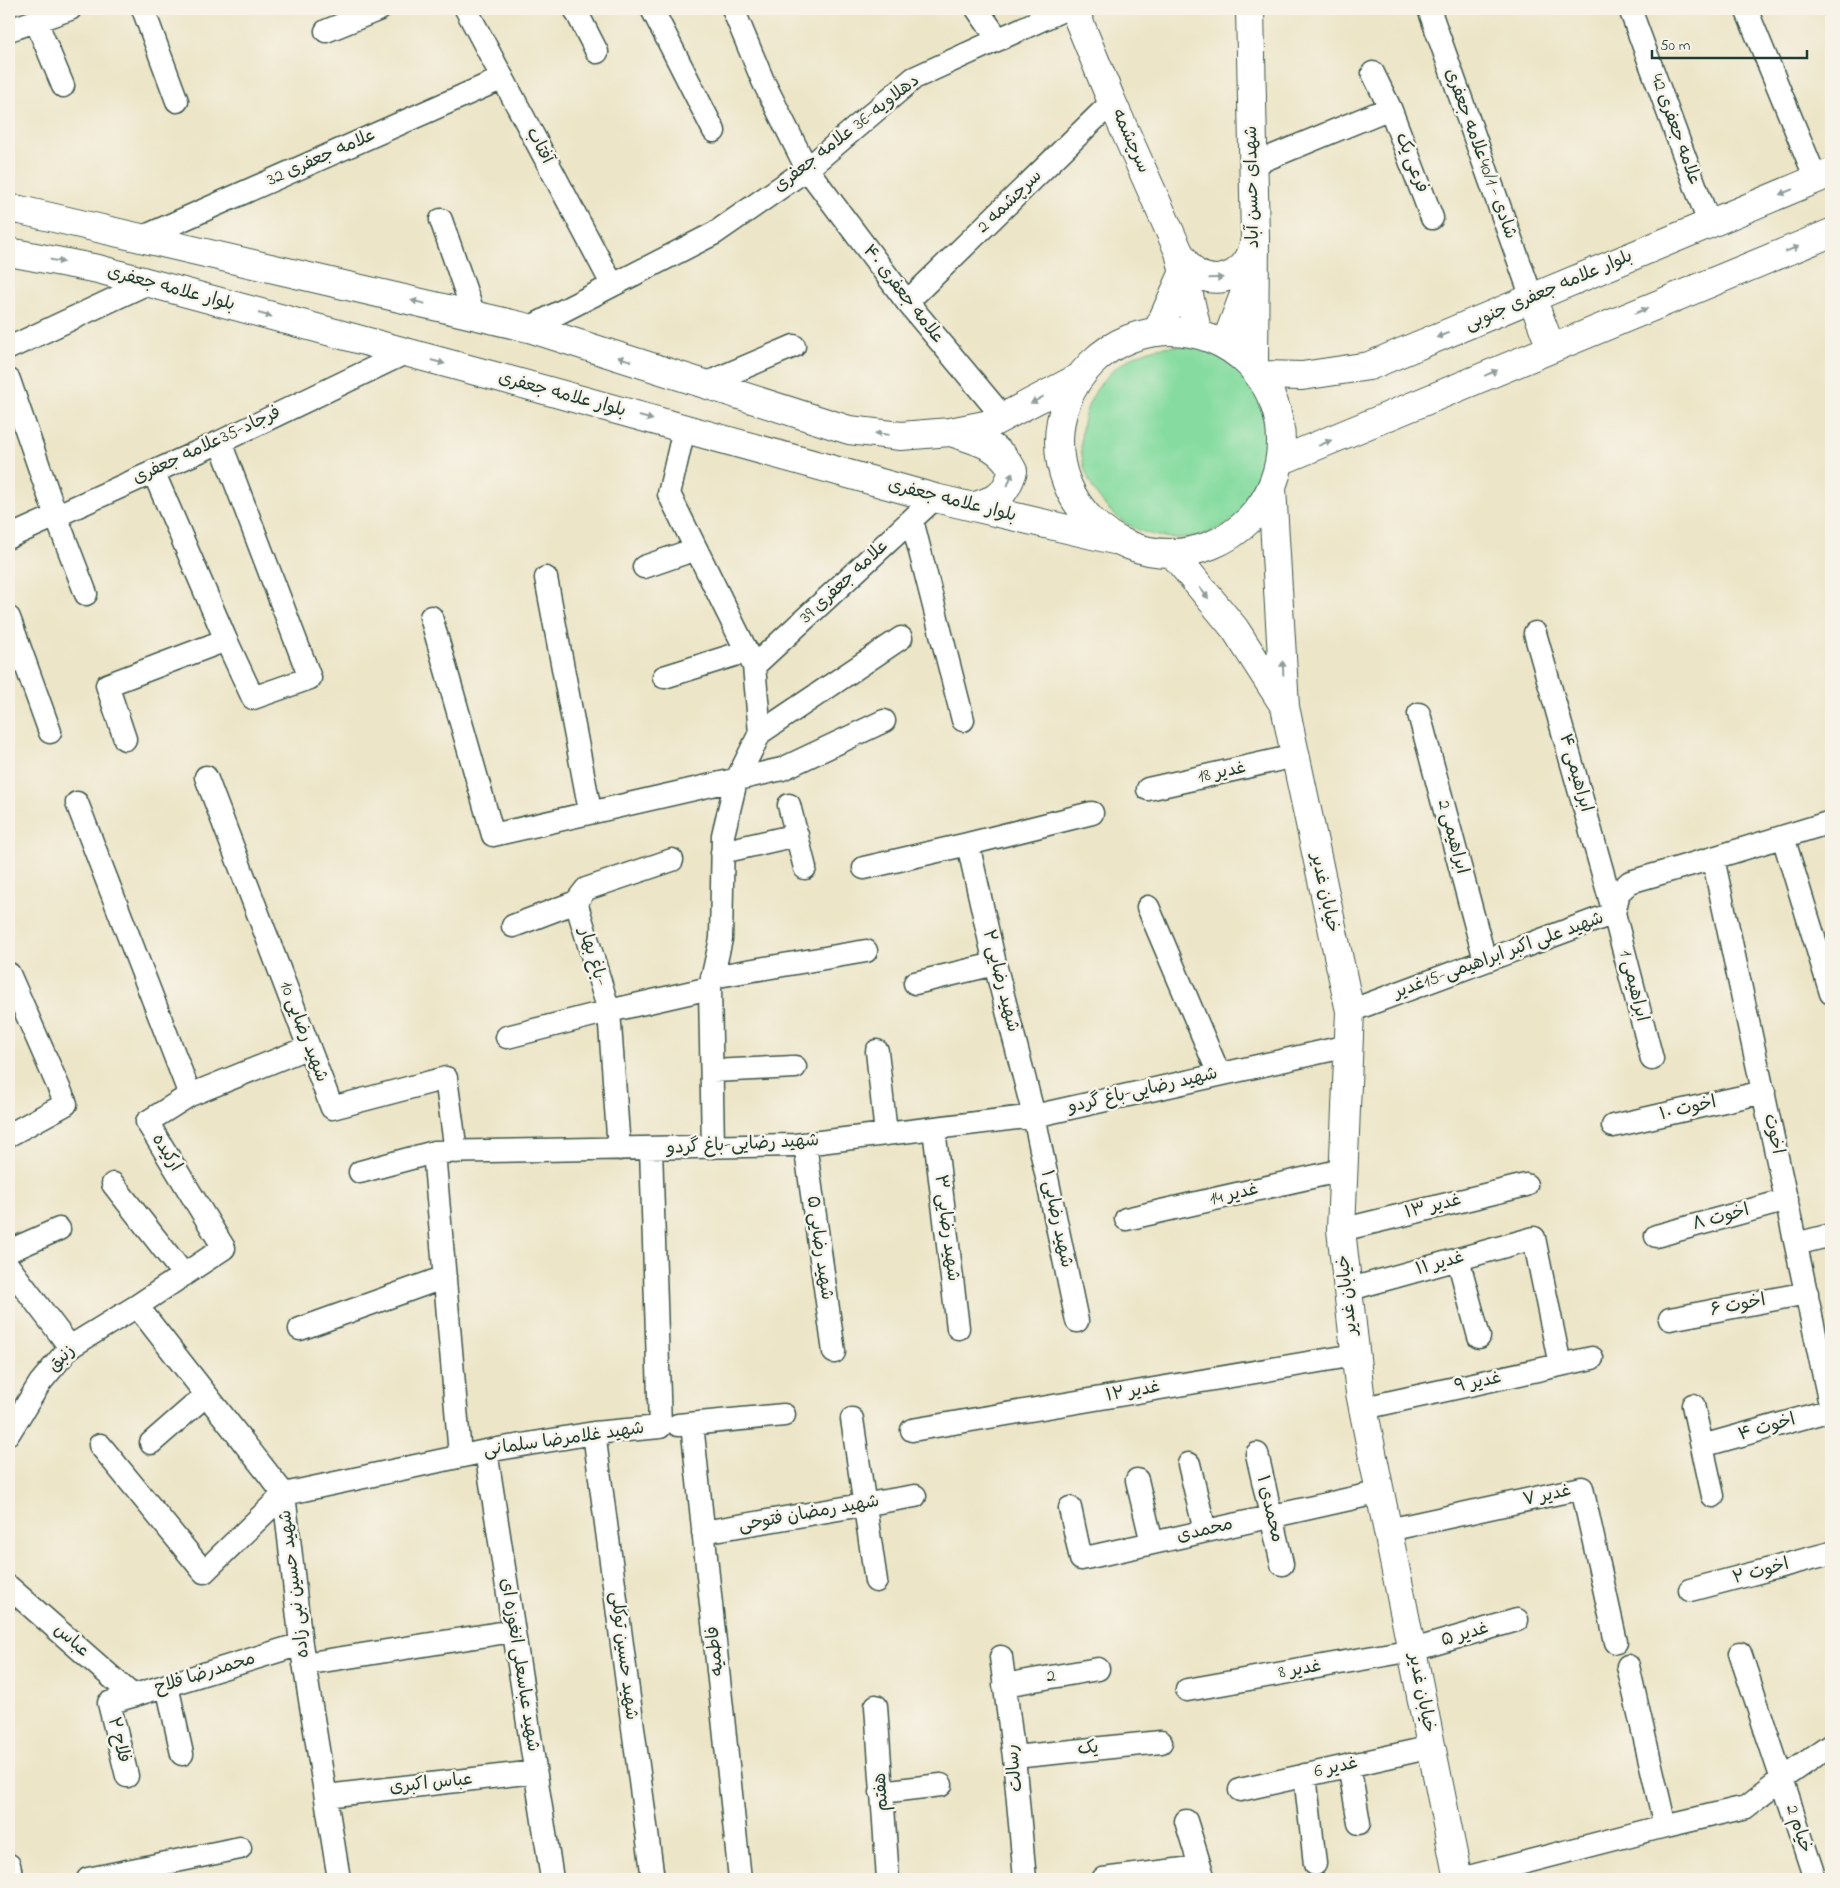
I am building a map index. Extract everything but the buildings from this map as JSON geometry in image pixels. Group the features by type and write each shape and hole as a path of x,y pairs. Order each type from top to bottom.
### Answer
{"main road":[{"name":"سرچشمه","path":"1074,9 1181,263"},
{"name":"شهدای حسن آباد","path":"1250,9 1256,370"},
{"name":"بلوار علامه جعفری جنوبی","path":"1256,370 1302,376 1369,366 1824,176"},
{"path":"13,207 529,328 849,430 901,436 950,432 990,424 1080,377 1101,355 1127,340 1157,332 1178,331 1198,334 1225,345 1256,370 1274,401 1281,431 1280,461 1272,488 1248,522 1214,546 1174,555 1143,552 1114,540 1079,509 1061,466 1061,420 1080,377"},
{"path":"1280,461 1831,232"},
{"path":"1181,263 1186,264 1196,273 1209,278 1223,278 1236,273 1246,264 1253,252 1255,238"},
{"name":"بلوار علامه جعفری","path":"9,252 98,269 935,498 1114,540"},
{"path":"1157,332 1181,263"},
{"path":"1181,263 1198,334"},
{"path":"1225,345 1254,268"},
{"path":"1532,298 1551,348"},
{"path":"950,432 988,444 1006,458 1013,471 1008,486 999,498 974,507"},
{"path":"1272,488 1285,707"},
{"path":"1174,555 1235,629 1285,707"},
{"name":"خیابان غدیر","path":"1285,707 1350,1011 1341,1230 1355,1355 1380,1492 1460,1879"}],"street":[{"path":"9,30 70,9"},
{"path":"143,9 177,101"},
{"path":"326,31 380,9"},
{"name":"آفتاب","path":"466,9 612,284"},
{"path":"575,9 597,52"},
{"path":"652,9 714,131"},
{"name":"علامه جعفری ۴۰","path":"733,9 763,81 807,169 907,302 1003,417"},
{"path":"977,9 998,39"},
{"name":"دهلاویه-36 علامه جعفری","path":"529,328 715,233 807,169 914,78 1065,9"},
{"name":"شادی - 40/1علامه جعفری","path":"1429,9 1532,298"},
{"name":"علامه جعفری 42","path":"1630,9 1709,223"},
{"path":"1746,9 1824,176"},
{"path":"36,20 63,86"},
{"name":"فرعی یک","path":"1373,73 1390,108 1432,218"},
{"name":"علامه جعفری 32","path":"141,238 503,78"},
{"name":"سرچشمه 2","path":"907,302 1112,102"},
{"path":"1254,164 1390,108"},
{"path":"441,220 474,315"},
{"path":"9,348 148,283"},
{"path":"705,384 794,346"},
{"name":"فرجاد-35علامه جعفری","path":"9,537 220,442 405,353"},
{"path":"9,380 56,516 86,594"},
{"path":"684,428 669,494 751,658 760,733"},
{"path":"153,472 253,698 310,678 220,442"},
{"name":"علامه جعفری 39","path":"751,658 912,520 935,498"},
{"path":"912,520 963,720"},
{"path":"644,567 696,549"},
{"path":"546,578 590,812"},
{"path":"431,617 493,835 782,769 884,721"},
{"path":"9,618 50,732"},
{"name":"ابراهیمی ۴","path":"1535,633 1614,913"},
{"path":"713,1147 711,982 721,939 723,835 736,781 760,733 901,638"},
{"path":"125,739 107,685 226,640"},
{"path":"664,677 751,658"},
{"name":"ابراهیمی 2","path":"1419,714 1485,960"},
{"name":"غدیر 18","path":"1148,789 1295,756"},
{"name":"شهید رضایی 10","path":"206,778 332,1108 446,1078 456,1152"},
{"path":"77,803 190,1096"},
{"path":"789,805 805,868"},
{"path":"864,868 1092,813"},
{"name":"شهید علی اکبر ابراهیمی-15غدیر","path":"1350,1011 1614,913 1619,892 1630,882 1831,822"},
{"path":"722,852 797,835"},
{"path":"1783,837 1831,994"},
{"name":"شهید رضایی ۲","path":"968,844 995,964 1034,1116"},
{"name":"اخوت","path":"1713,858 1807,1293 1824,1342 1831,1409"},
{"path":"514,926 576,902 586,889 672,860"},
{"name":"باغ بهار-","path":"576,902 609,1011 619,1149"},
{"path":"1148,907 1219,1074"},
{"name":"ابراهیمی 1","path":"1614,913 1652,1059"},
{"path":"507,1036 609,1011 711,982 866,951"},
{"path":"915,983 995,964"},
{"path":"9,974 66,1104 9,1135"},
{"name":"ارکیده","path":"137,1306 224,1248 147,1122 190,1096 309,1046"},
{"name":"شهید رضایی-باغ گردو","path":"360,1172 434,1152 651,1149 805,1144 934,1129 1034,1116 1348,1046"},
{"path":"877,1052 886,1134"},
{"path":"712,1071 795,1067"},
{"name":"اخوت ۱۰","path":"1613,1126 1764,1092"},
{"name":"شهید رضایی ۱","path":"1034,1116 1077,1321"},
{"name":"شهید رضایی ۳","path":"934,1129 958,1328"},
{"name":"شهید رضایی ۵","path":"805,1144 834,1352"},
{"name":"شهید غلامرضا سلمانی","path":"284,1494 486,1450 594,1432 660,1427 651,1149"},
{"path":"434,1152 460,1455"},
{"name":"غدیر 14","path":"1126,1220 1343,1170"},
{"path":"113,1184 184,1275"},
{"name":"غدیر ۱۳","path":"1341,1230 1526,1185"},
{"name":"اخوت ۸","path":"1656,1236 1787,1200"},
{"path":"9,1251 59,1229"},
{"path":"1796,1244 1831,1235"},
{"name":"غدیر ۱۱","path":"1347,1290 1534,1238 1560,1365"},
{"path":"1458,1259 1479,1337"},
{"path":"9,1267 70,1348"},
{"path":"300,1329 445,1277"},
{"name":"اخوت ۶","path":"1670,1319 1807,1293"},
{"name":"زنبق","path":"9,1433 40,1383 70,1348 137,1306"},
{"name":"شهید حسین نبی زاده","path":"137,1306 284,1494 303,1654 339,1879"},
{"name":"غدیر ۱۲","path":"912,1430 1355,1355"},
{"name":"غدیر ۹","path":"1364,1408 1592,1358"},
{"path":"150,1443 206,1395"},
{"path":"1693,1406 1713,1496"},
{"name":"اخوت ۴","path":"1702,1446 1831,1409"},
{"path":"660,1427 784,1415"},
{"path":"852,1419 876,1581"},
{"name":"فاطمیه","path":"692,1424 740,1879"},
{"name":"شهید حسین توکلی","path":"594,1432 653,1879"},
{"path":"100,1445 204,1572 284,1494"},
{"name":"شهید عباسعلی انغوزه ای","path":"486,1450 552,1879"},
{"name":"محمدی ۱","path":"1257,1454 1282,1564"},
{"path":"1189,1464 1205,1531"},
{"path":"1136,1480 1152,1543"},
{"name":"غدیر ۷","path":"1388,1530 1582,1488 1616,1642"},
{"name":"محمدی","path":"1070,1508 1081,1560 1380,1492"},
{"name":"شهید رمضان فتوحی","path":"703,1532 915,1496"},
{"name":"اخوت ۲","path":"1690,1590 1831,1553"},
{"name":"عباس","path":"9,1587 133,1696"},
{"name":"غدیر ۵","path":"1413,1650 1517,1620"},
{"name":"محمدرضا فلاح","path":"109,1703 166,1686 303,1654 513,1631"},
{"name":"غدیر 8","path":"1187,1690 1413,1650"},
{"name":"2 خیام","path":"1740,1653 1815,1879"},
{"name":"رسالت","path":"1001,1657 1014,1757 1024,1879"},
{"path":"1628,1666 1665,1826"},
{"name":"2","path":"1004,1685 1098,1669"},
{"path":"166,1686 182,1754"},
{"name":"فلاح ۲","path":"109,1703 128,1776"},
{"name":"هفتم","path":"876,1706 888,1879"},
{"name":"یک","path":"1014,1757 1161,1742"},
{"path":"1460,1879 1746,1807 1831,1745"},
{"name":"غدیر 6","path":"1240,1790 1432,1746"},
{"path":"1349,1765 1359,1823"},
{"name":"عباس اکبری","path":"326,1796 535,1772"},
{"path":"1305,1775 1315,1864"},
{"path":"882,1792 941,1785"},
{"path":"1103,1879 1202,1873 1186,1821"},
{"path":"88,1879 240,1848"},
{"path":"9,1865 12,1879"}],"green space":[{"path":"1168,346 1186,346 1214,353 1230,362 1245,374 1257,389 1266,405 1273,433 1273,451 1266,479 1257,495 1245,510 1230,522 1214,531 1186,538 1168,538 1149,534 1132,527 1116,516 1103,503 1092,487 1085,470 1081,451 1081,433 1085,414 1092,397 1103,381 1116,368 1132,357 1149,350"}]}
